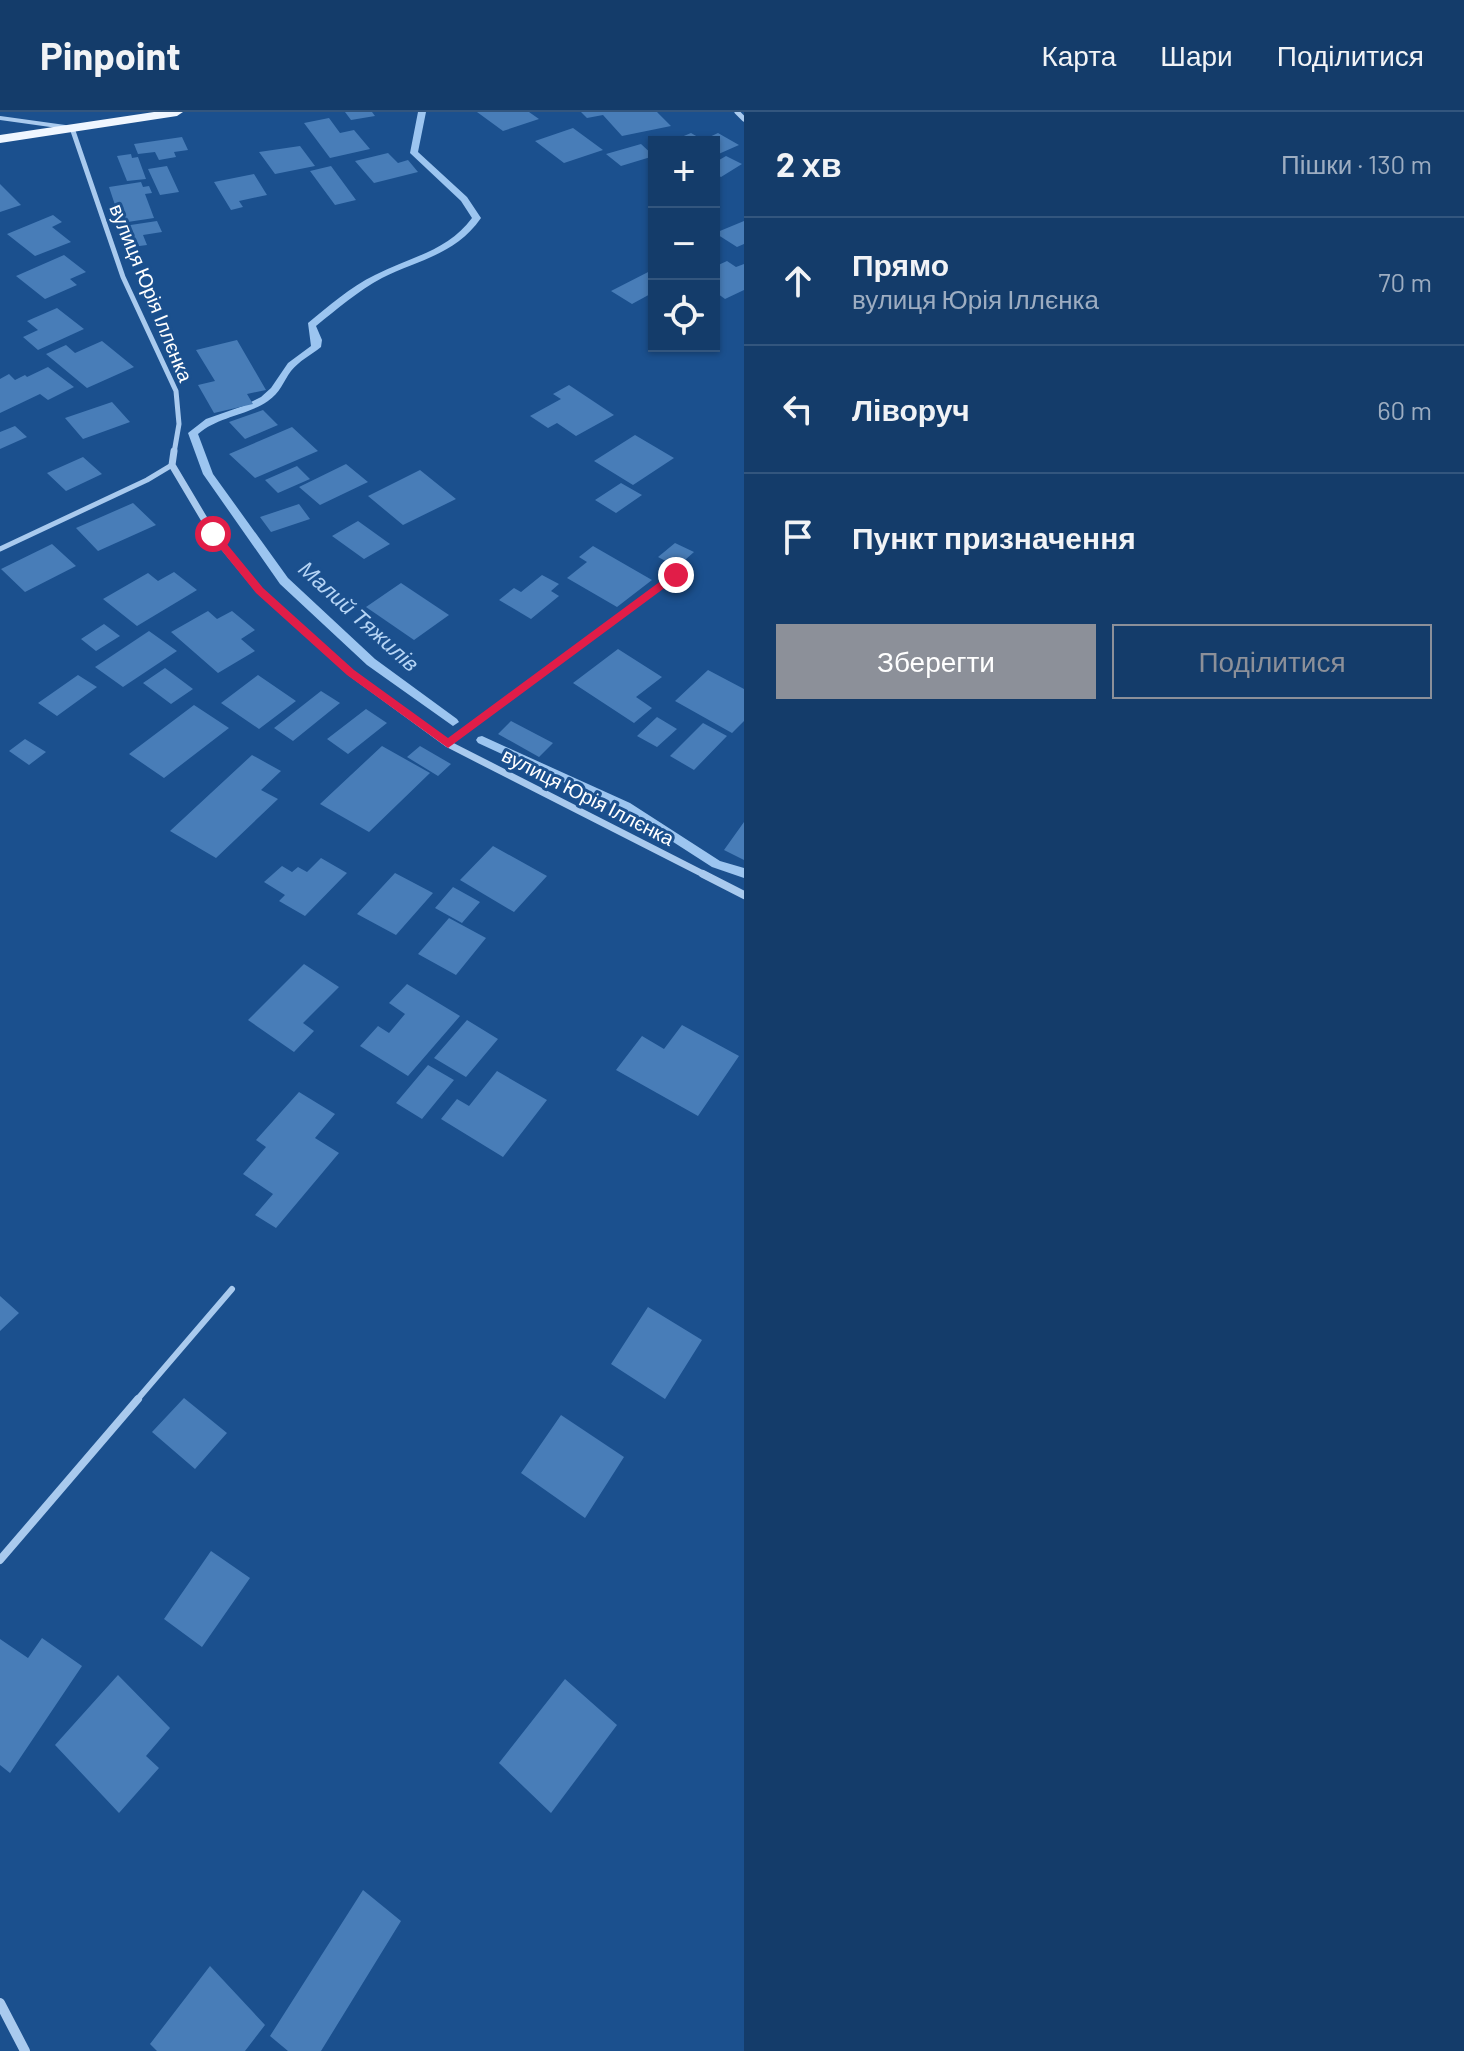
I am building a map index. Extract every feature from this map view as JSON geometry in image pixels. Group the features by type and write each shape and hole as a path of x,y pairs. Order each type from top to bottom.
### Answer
{"main road":[{"path":"0,139 177,112"}],"street":[{"path":"737,112 744,119"},
{"name":"вулиця Юрія Іллєнка","path":"72,128 123,277 176,391 179,424 172,465 213,534 260,591 351,673 448,744 744,895"},
{"path":"0,2003 25,2051"}],"lane":[{"path":"0,119 72,128"},
{"path":"0,549 147,480 172,465"},
{"path":"448,744 676,575"},
{"path":"0,1560 232,1289"}],"building":[{"path":"345,112 372,112 375,116 351,120"},
{"path":"477,112 529,112 539,119 503,131"},
{"path":"581,112 657,112 671,126 622,136 603,115 587,118"},
{"path":"329,118 340,133 354,130 370,149 330,158 304,123"},
{"path":"573,128 603,150 564,163 535,141"},
{"path":"718,133 739,145 720,153 720,136 712,136"},
{"path":"182,137 188,150 174,152 176,157 159,160 155,152 138,154 134,144"},
{"path":"641,144 648,150 648,158 621,166 606,154"},
{"path":"300,146 315,166 275,174 259,152"},
{"path":"388,153 398,163 408,160 418,172 374,183 355,161"},
{"path":"131,154 132,158 138,157 146,179 127,181 117,156"},
{"path":"726,156 742,164 721,177 720,160"},
{"path":"167,166 179,192 160,195 148,169"},
{"path":"331,166 356,200 335,205 310,171"},
{"path":"254,174 267,195 239,201 243,207 231,210 214,182"},
{"path":"141,182 143,187 149,186 152,193 145,194 154,218 121,223 109,187"},
{"path":"0,184 21,205 0,212"},
{"path":"53,215 62,222 52,227 71,242 35,256 7,234"},
{"path":"157,221 162,232 143,235 147,245 132,247 124,226"},
{"path":"744,221 744,244 737,247 720,236 720,231"},
{"path":"64,255 86,272 70,279 77,285 45,299 16,276"},
{"path":"727,261 736,267 744,264 744,290 725,299 720,295 720,264"},
{"path":"648,272 648,295 632,304 611,291"},
{"path":"57,308 84,329 38,350 23,337 38,330 27,321"},
{"path":"237,340 266,390 247,394 253,404 214,413 198,385 215,381 196,350"},
{"path":"102,341 134,367 87,388 46,354 66,345 75,353"},
{"path":"48,367 74,387 48,400 40,394 0,413 0,379 9,374 15,380 25,375 27,377"},
{"path":"569,385 614,415 576,436 557,423 548,428 530,416 561,399 553,394"},
{"path":"112,402 130,422 83,439 65,418"},
{"path":"263,410 278,425 245,439 229,422"},
{"path":"15,426 27,437 0,449 0,432"},
{"path":"292,427 318,451 255,478 229,454"},
{"path":"635,435 674,458 633,485 594,461"},
{"path":"83,457 102,474 66,491 47,473"},
{"path":"346,464 368,482 320,505 299,487"},
{"path":"297,466 310,479 278,493 265,480"},
{"path":"420,470 456,499 403,525 368,496"},
{"path":"621,483 642,495 616,513 595,500"},
{"path":"133,503 156,525 98,551 76,528"},
{"path":"299,504 310,519 271,532 260,517"},
{"path":"358,521 390,544 364,559 332,536"},
{"path":"675,543 694,552 677,567 658,557"},
{"path":"52,544 76,566 25,592 1,569"},
{"path":"593,546 652,580 617,607 567,578 587,562 579,557"},
{"path":"174,572 197,590 137,626 103,599 148,573 158,581"},
{"path":"542,575 559,584 551,591 559,596 531,619 499,600 514,588 521,592"},
{"path":"401,583 449,615 414,640 366,607"},
{"path":"208,611 217,619 232,611 255,630 241,639 255,651 218,673 171,632"},
{"path":"104,624 120,636 96,651 81,639"},
{"path":"149,631 177,651 123,687 95,667"},
{"path":"618,649 662,677 636,697 652,708 634,723 573,683"},
{"path":"165,668 193,689 171,704 143,683"},
{"path":"708,670 744,689 744,721 732,733 675,701"},
{"path":"78,675 97,687 57,716 38,703"},
{"path":"258,675 296,701 259,729 221,703"},
{"path":"321,691 340,703 293,741 274,728"},
{"path":"194,705 229,728 164,778 129,754"},
{"path":"366,709 387,723 348,754 327,739"},
{"path":"657,717 677,729 657,747 637,736"},
{"path":"511,721 553,743 539,757 498,734"},
{"path":"703,723 727,736 694,770 670,756"},
{"path":"25,739 46,752 29,765 9,751"},
{"path":"382,746 430,773 369,832 320,804"},
{"path":"420,746 451,764 438,776 407,757"},
{"path":"252,755 281,771 261,790 278,799 216,858 170,831"},
{"path":"744,822 744,860 724,850"},
{"path":"493,846 547,876 514,912 460,880"},
{"path":"321,858 347,873 305,916 279,901 285,895 264,882 282,866 292,872 298,867 307,872"},
{"path":"395,873 433,893 396,935 357,914"},
{"path":"453,887 480,902 462,923 435,908"},
{"path":"449,918 486,938 456,975 418,954"},
{"path":"304,964 339,987 303,1023 314,1031 294,1052 248,1020"},
{"path":"407,984 460,1016 408,1076 360,1046 378,1026 389,1033 405,1014 389,1003"},
{"path":"467,1020 498,1039 466,1077 434,1058"},
{"path":"682,1025 739,1056 698,1116 616,1070 642,1036 664,1049"},
{"path":"428,1065 454,1080 422,1119 396,1103"},
{"path":"497,1071 547,1100 503,1157 441,1119 457,1099 469,1106"},
{"path":"299,1092 335,1114 315,1138 339,1153 276,1228 255,1215 273,1194 243,1174 266,1147 256,1140"},
{"path":"0,1296 19,1313 0,1331"},
{"path":"648,1307 702,1340 665,1399 611,1364"},
{"path":"184,1398 227,1433 195,1469 152,1432"},
{"path":"561,1415 624,1457 585,1518 521,1473"},
{"path":"211,1551 250,1578 202,1647 164,1619"},
{"path":"42,1638 82,1666 10,1773 0,1765 0,1639 28,1658"},
{"path":"118,1675 170,1728 146,1756 159,1768 119,1813 55,1745"},
{"path":"565,1679 617,1725 551,1813 499,1763"},
{"path":"363,1890 401,1921 321,2051 288,2051 270,2036"},
{"path":"210,1966 265,2025 245,2051 157,2051 150,2044"}],"waterway":[{"name":"Малий Тяжилів","path":"422,112 414,153 464,199 477,218 457,240 368,282 311,325 317,340 316,347 291,365 275,390 265,399 209,421 193,433 208,474 284,581 371,662 453,722"},
{"name":"Малий Тяжилів","path":"482,740 626,806 716,864 744,873"}],"route":[{"path":"213,534 260,591 351,673 448,744 676,575"}]}
